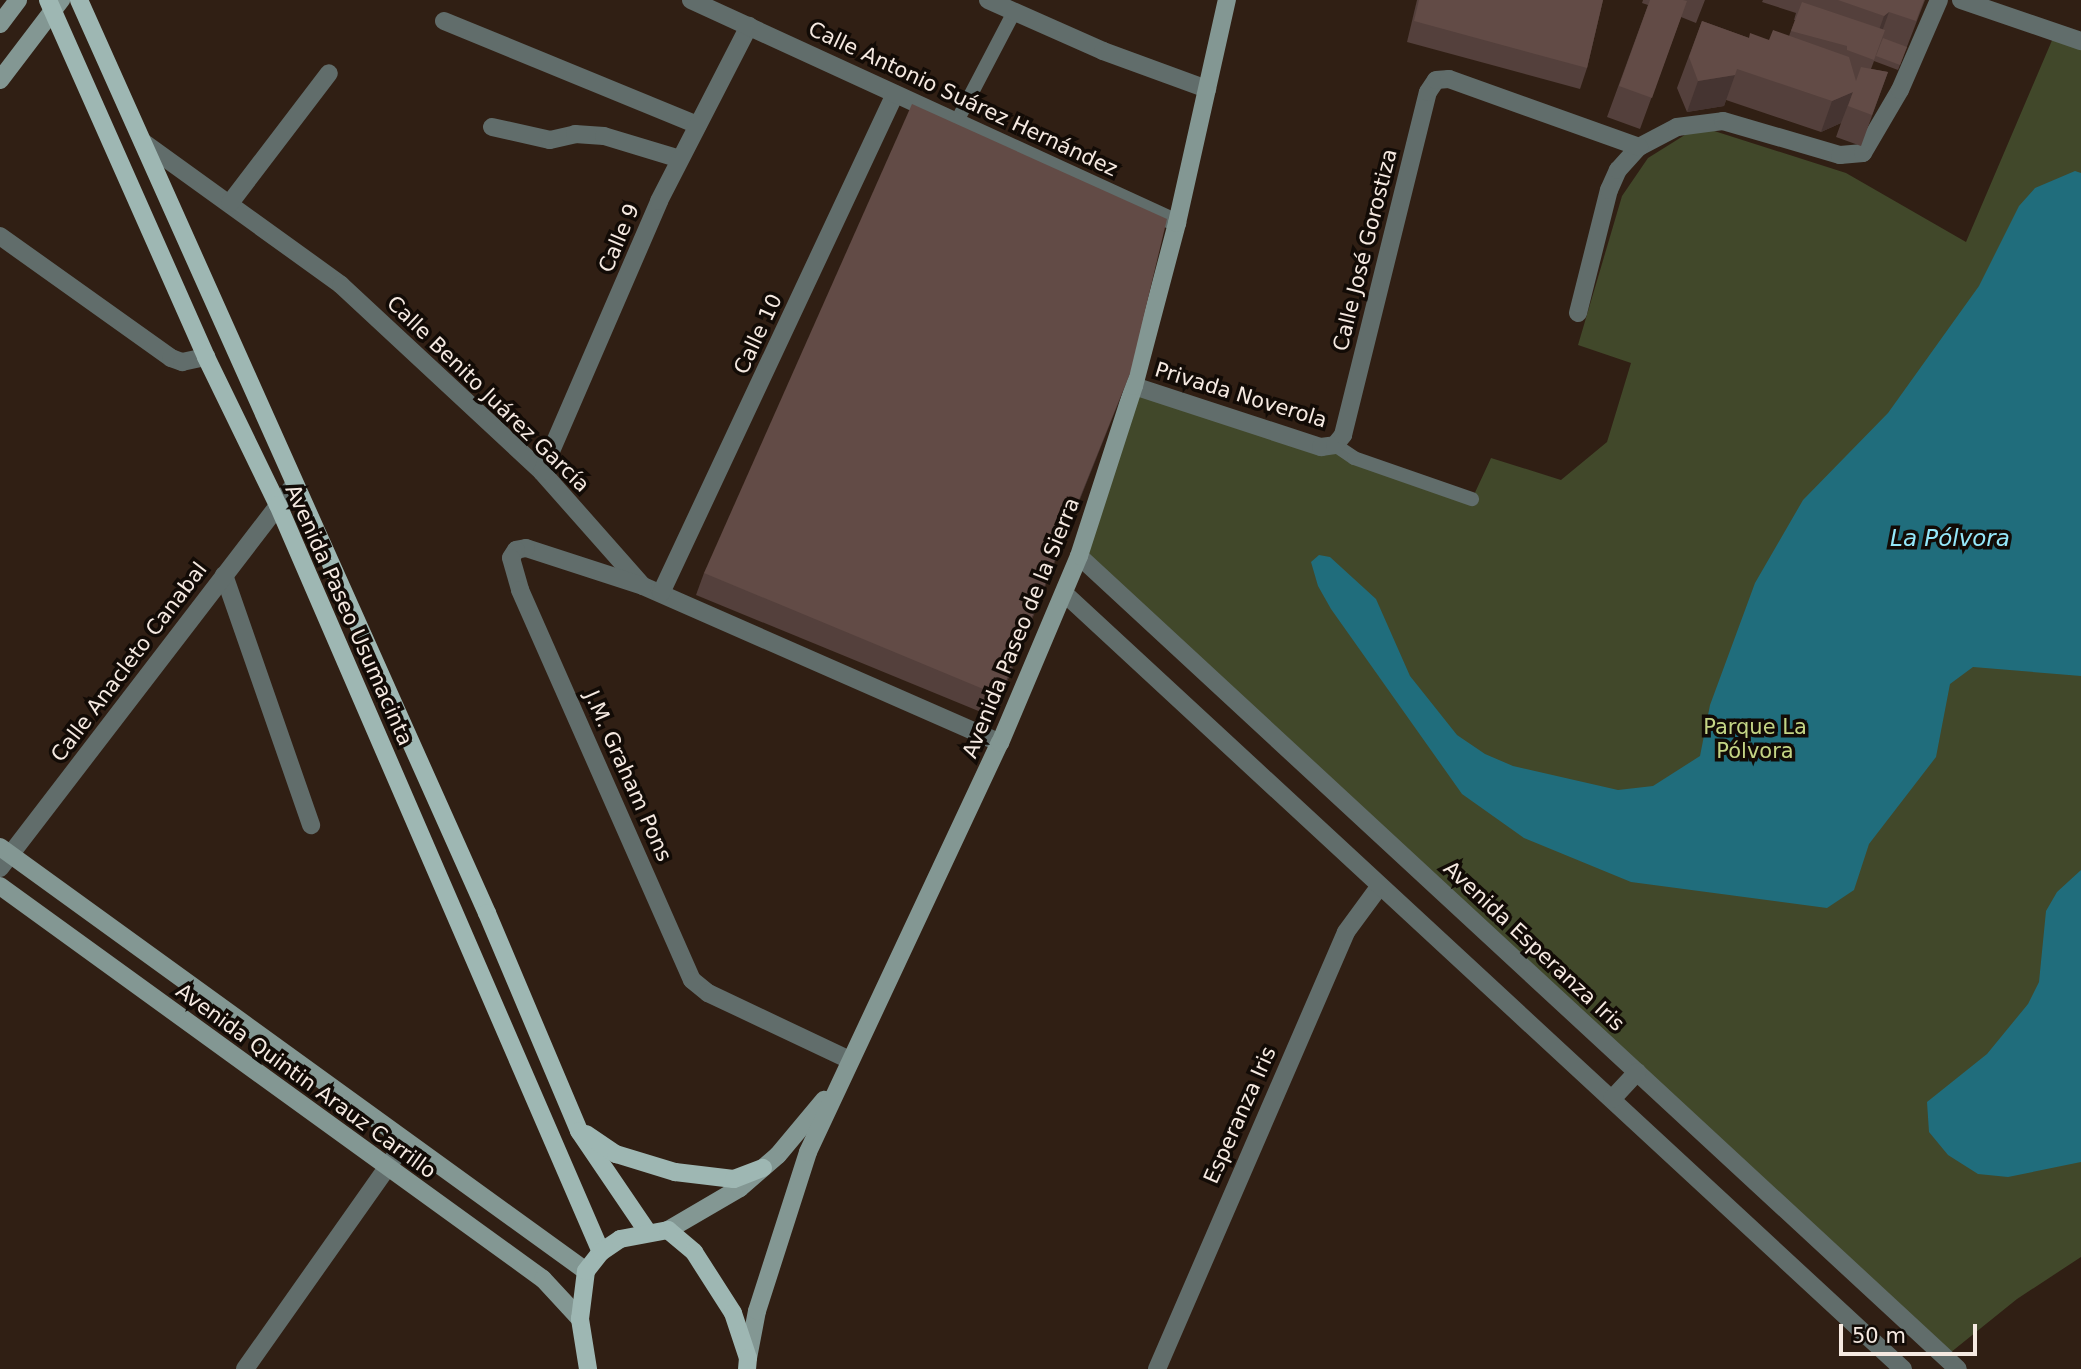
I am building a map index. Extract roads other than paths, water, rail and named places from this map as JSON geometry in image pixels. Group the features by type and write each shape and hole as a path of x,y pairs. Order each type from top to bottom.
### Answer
{"main road":[{"path":"0,24 18,0"},
{"name":"Avenida Paseo Usumacinta","path":"79,0 487,913 576,1124 647,1231"},
{"name":"Avenida Paseo de la Sierra","path":"747,1364 785,1220 836,1087 1000,743 1079,556 1134,386 1177,223 1227,0"},
{"path":"0,80 54,3"},
{"name":"Avenida Paseo Usumacinta","path":"54,3 206,357 278,505 601,1252"},
{"name":"Avenida Quintin Arauz Carrillo","path":"3,857 586,1271"},
{"name":"Avenida Quintin Arauz Carrillo","path":"0,886 387,1170 543,1279 580,1319"},
{"name":"Avenida Paseo de la Sierra","path":"668,1230 740,1188 763,1168 836,1087"},
{"path":"576,1124 591,1140 649,1167 734,1179 763,1168"},
{"path":"588,1369 580,1319 586,1271 601,1252 647,1231 668,1230 712,1276 733,1313 747,1364"}],"street":[{"path":"988,0 1207,89"},
{"path":"1578,313 1609,190 1618,170 1639,147 1676,127 1723,121 1840,155 1863,153 1900,90 1939,0"},
{"path":"1961,0 2081,41"},
{"name":"Calle Antonio Suárez Hernández","path":"696,1 1177,223"},
{"path":"957,121 1013,12"},
{"path":"444,21 697,125"},
{"name":"Calle 9","path":"542,472 680,159 749,26"},
{"path":"230,203 328,73"},
{"name":"Calle José Gorostiza","path":"1335,445 1343,435 1428,92 1436,79 1449,79 1639,147"},
{"name":"Calle 10","path":"661,593 895,94"},
{"path":"492,127 550,140 570,134 604,136 680,159"},
{"name":"Calle Benito Juárez García","path":"143,142 341,285 542,472 643,586 1000,743"},
{"path":"0,236 171,358 182,362 206,357"},
{"name":"Privada Noverola","path":"1134,386 1321,447 1335,445"},
{"path":"1335,445 1354,458 1472,499"},
{"name":"Calle Anacleto Canabal","path":"3,857 295,484"},
{"name":"J.M. Graham Pons","path":"643,586 526,548 516,550 511,558 520,590 692,980 709,993 850,1060"},
{"name":"Avenida Esperanza Iris","path":"1079,556 1958,1369"},
{"path":"224,575 311,825"},
{"path":"1064,593 1378,887 1903,1369"},
{"name":"Esperanza Iris","path":"1162,1367 1346,932 1378,887"},
{"path":"1612,1099 1637,1072"},
{"path":"245,1369 404,1144"}],"water":[{"name":"La Pólvora","path":"2075,171 2081,173 2081,676 1973,667 1950,684 1936,757 1869,844 1854,890 1827,908 1631,882 1524,838 1462,794 1331,609 1318,586 1311,562 1319,555 1330,557 1376,599 1410,676 1457,735 1485,754 1513,766 1618,790 1653,786 1700,756 1710,705 1755,583 1803,500 1888,413 1979,286 2019,206 2035,188"},
{"path":"2081,870 2081,1162 2008,1177 1978,1174 1948,1155 1929,1132 1927,1102 1987,1054 2028,1004 2039,982 2046,911 2057,892"}],"park label":[{"name":"Parque La Pólvora","path":"1755,739"}]}
